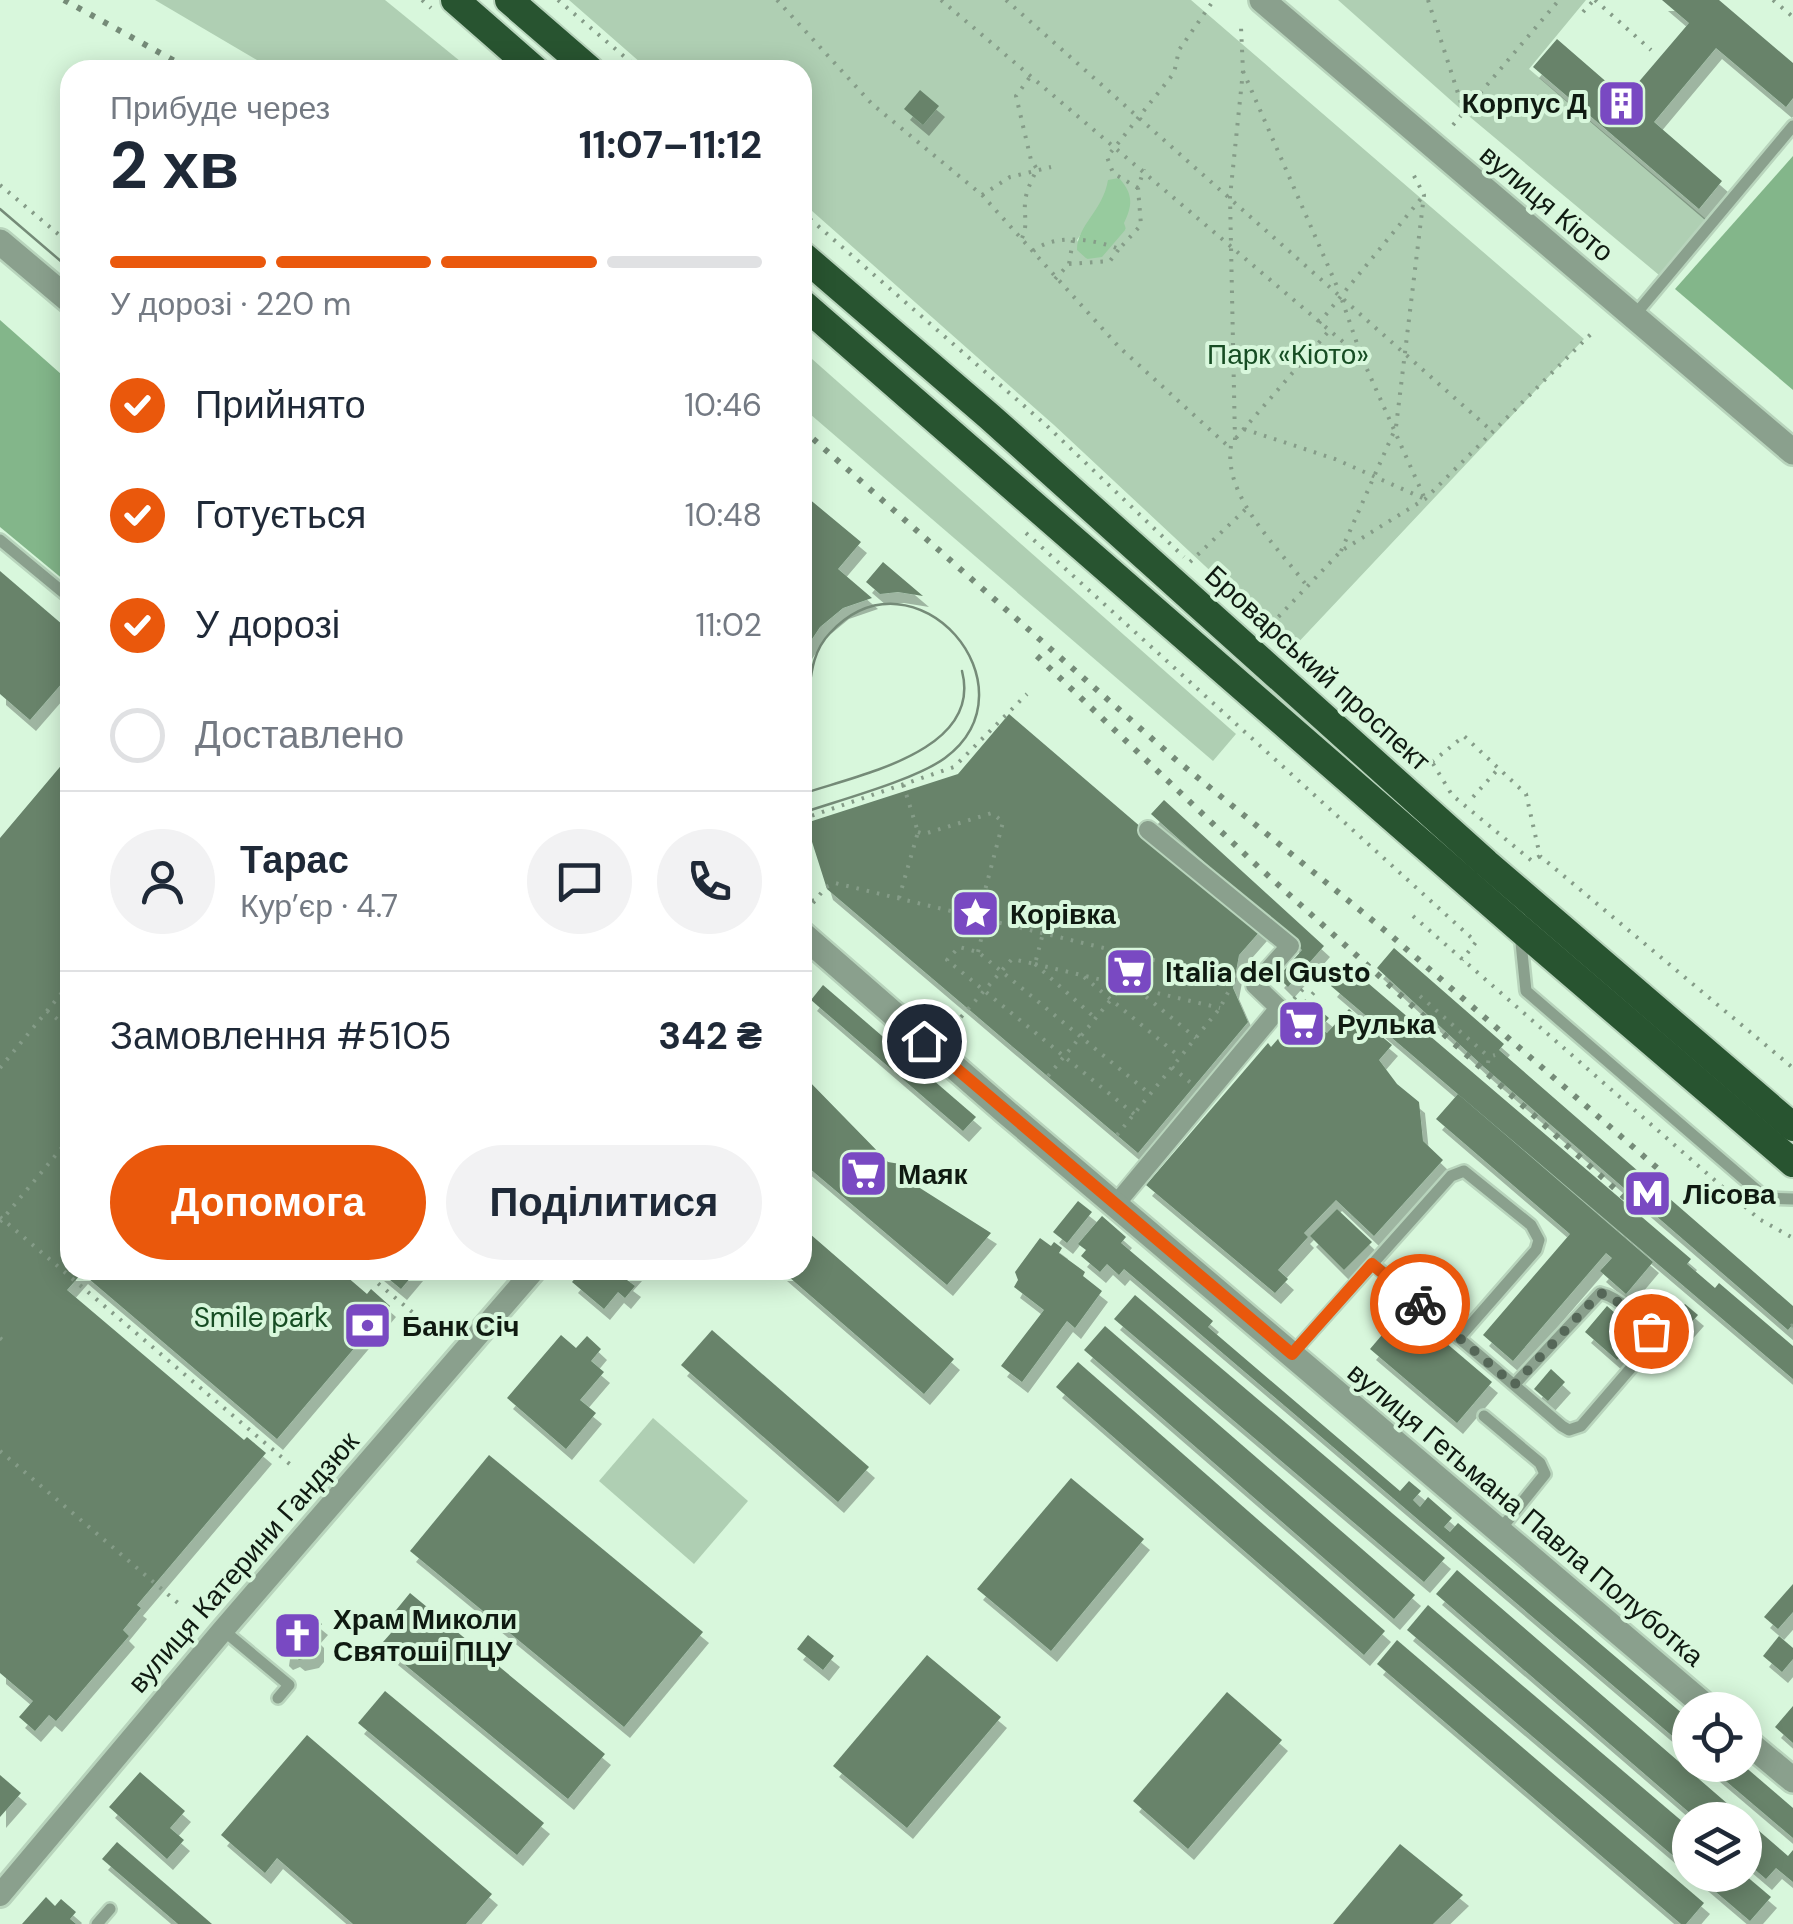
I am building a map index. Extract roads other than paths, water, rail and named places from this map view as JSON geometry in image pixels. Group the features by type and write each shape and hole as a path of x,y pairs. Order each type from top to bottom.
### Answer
{"highway":[{"path":"455,0 524,60"},
{"path":"509,0 578,60"},
{"name":"Броварський проспект","path":"812,263 990,417 1486,863 1793,1126"},
{"path":"812,313 1793,1163"}],"street":[{"name":"вулиця Кіото","path":"1262,0 1793,452"},
{"path":"0,242 60,293"},
{"path":"1116,1204 1279,1008 1255,985 1290,946 1148,830"},
{"name":"вулиця Гетьмана Павла Полуботка","path":"812,951 1116,1204 1689,1692"},
{"name":"вулиця Катерини Гандзюк","path":"0,1896 525,1280"},
{"path":"1762,1754 1793,1780"}],"lane":[{"path":"1634,316 1793,126"},
{"path":"0,540 60,590"},
{"path":"1520,929 1526,991 1766,1198 1793,1199"},
{"path":"1292,1354 1458,1172 1470,1173 1531,1224 1539,1240 1536,1250 1459,1338"},
{"path":"1372,1264 1562,1426 1576,1429 1652,1345 1654,1336 1612,1297 1600,1293 1514,1385"},
{"path":"1484,1416 1540,1463 1545,1474 1500,1530"},
{"path":"223,1630 288,1685 278,1698"},
{"path":"97,1924 110,1909"}],"tram line":[{"path":"0,209 60,260"},
{"path":"812,671 830,633 863,609 897,604 929,614 955,635 973,663 979,696 971,729 945,758 897,782 812,810"},
{"path":"812,791 882,768 935,741 954,722 963,699 962,671"}],"railway":[{"path":"64,0 173,60"},
{"path":"812,438 1175,759 1388,933 1664,1174"},
{"path":"1037,656 1253,862 1633,1205"}],"place":[{"name":"Корпус Д","path":"1622,103"},
{"name":"Корівка","path":"975,914"},
{"name":"Italia del Gusto","path":"1130,972"},
{"name":"Рулька","path":"1302,1024"},
{"name":"Маяк","path":"863,1174"},
{"name":"Лісова","path":"1648,1194"},
{"name":"Банк Січ","path":"367,1326"},
{"name":"Храм Миколи Святоші ПЦУ","path":"298,1635"}],"park label":[{"name":"Парк «Кіото»","path":"1288,354"},
{"name":"Smile park","path":"261,1317"}]}
